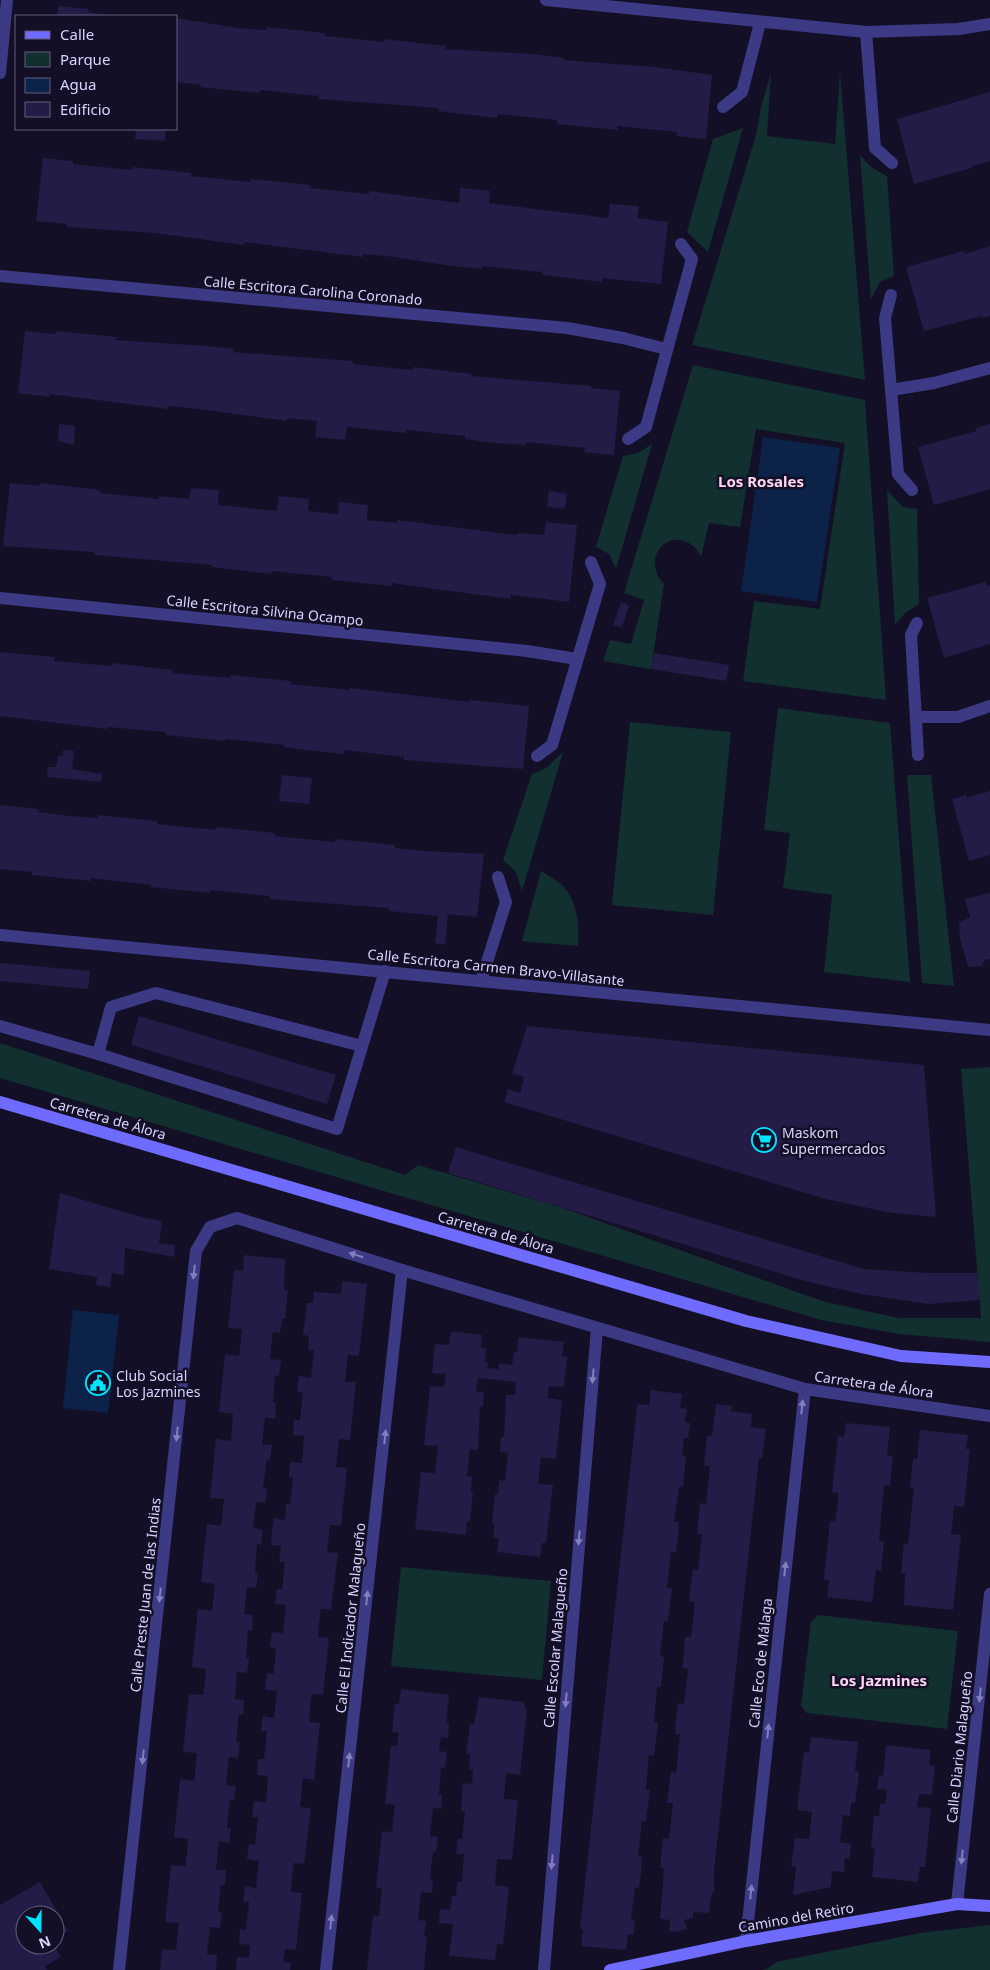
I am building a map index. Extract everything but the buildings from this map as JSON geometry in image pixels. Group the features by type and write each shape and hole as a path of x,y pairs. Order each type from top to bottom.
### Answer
{"main road":[{"name":"Carretera de Álora","path":"0,1102 746,1321 901,1356 990,1362"},
{"name":"Camino del Retiro","path":"610,1970 746,1941 957,1904 990,1906"}],"street":[{"path":"0,73 7,0"},
{"path":"546,0 760,23 866,32 959,29 990,24"},
{"path":"723,107 742,92 760,23"},
{"path":"866,32 875,148 892,163"},
{"path":"628,439 646,427 692,259 681,244"},
{"name":"Calle Escritora Carolina Coronado","path":"0,276 567,328 623,338 666,349"},
{"path":"891,295 885,318 898,474 912,490"},
{"path":"891,390 934,383 990,368"},
{"path":"537,756 552,745 600,584 591,562"},
{"name":"Calle Escritora Silvina Ocampo","path":"0,598 527,651 577,658"},
{"path":"917,623 910,635 917,716 918,755"},
{"path":"917,716 958,717 990,706"},
{"path":"481,981 506,902 498,877"},
{"name":"Calle Escritora Carmen Bravo-Villasante","path":"0,934 990,1030"},
{"path":"0,1026 98,1054 337,1129 385,972"},
{"path":"98,1054 111,1007 156,993 362,1046"},
{"name":"Carretera de Álora","path":"210,1228 237,1218 402,1270 804,1389 990,1416"},
{"name":"Calle Preste Juan de las Indias","path":"119,1970 196,1251 210,1228"},
{"name":"Calle El Indicador Malagueño","path":"326,1970 402,1270"},
{"name":"Calle Escolar Malagueño","path":"544,1970 597,1328"},
{"name":"Calle Eco de Málaga","path":"746,1941 804,1389"},
{"name":"Calle Diario Malagueño","path":"957,1904 990,1594"}],"green space":[{"path":"840,72 865,380 692,345 756,135 761,107 771,73 767,136 835,144"},
{"path":"743,128 708,252 687,232 713,139"},
{"path":"860,155 871,167 887,176 894,276 880,282 871,299"},
{"path":"693,365 865,400 886,700 743,681 754,601 820,609 845,443 756,429 740,527 709,523 701,557 692,545 673,540 666,543 656,556 655,565 658,575 664,584 651,669 603,661 610,640 631,644 644,600 624,593"},
{"path":"652,444 616,569 609,554 596,547 623,456 638,453"},
{"path":"887,490 903,507 917,509 919,604 905,613 895,625"},
{"path":"778,708 890,723 910,982 824,972 832,895 783,888 790,833 764,830"},
{"path":"630,722 731,732 713,915 612,905"},
{"path":"563,752 522,891 516,872 503,860 532,774 546,768"},
{"path":"907,775 931,775 954,986 922,983"},
{"path":"541,871 561,884 571,897 578,922 578,946 522,941"},
{"path":"0,1043 405,1175 418,1165 563,1208 822,1301 898,1318 981,1318 961,1069 990,1067 990,1342 900,1334 821,1320 0,1078"},
{"path":"401,1567 551,1581 542,1680 391,1666"},
{"path":"818,1615 958,1631 947,1729 807,1713 801,1706 811,1622"},
{"path":"990,1925 990,1970 761,1970 767,1969 776,1962 920,1933"}],"water":[{"path":"763,437 840,448 817,602 741,591"},
{"path":"73,1310 119,1315 108,1413 63,1408"}],"place":[{"name":"Maskom Supermercados","path":"764,1140"},
{"name":"Club Social Los Jazmines","path":"98,1383"}],"district":[{"name":"Los Rosales","path":"761,481"},
{"name":"Los Jazmines","path":"879,1680"}]}
